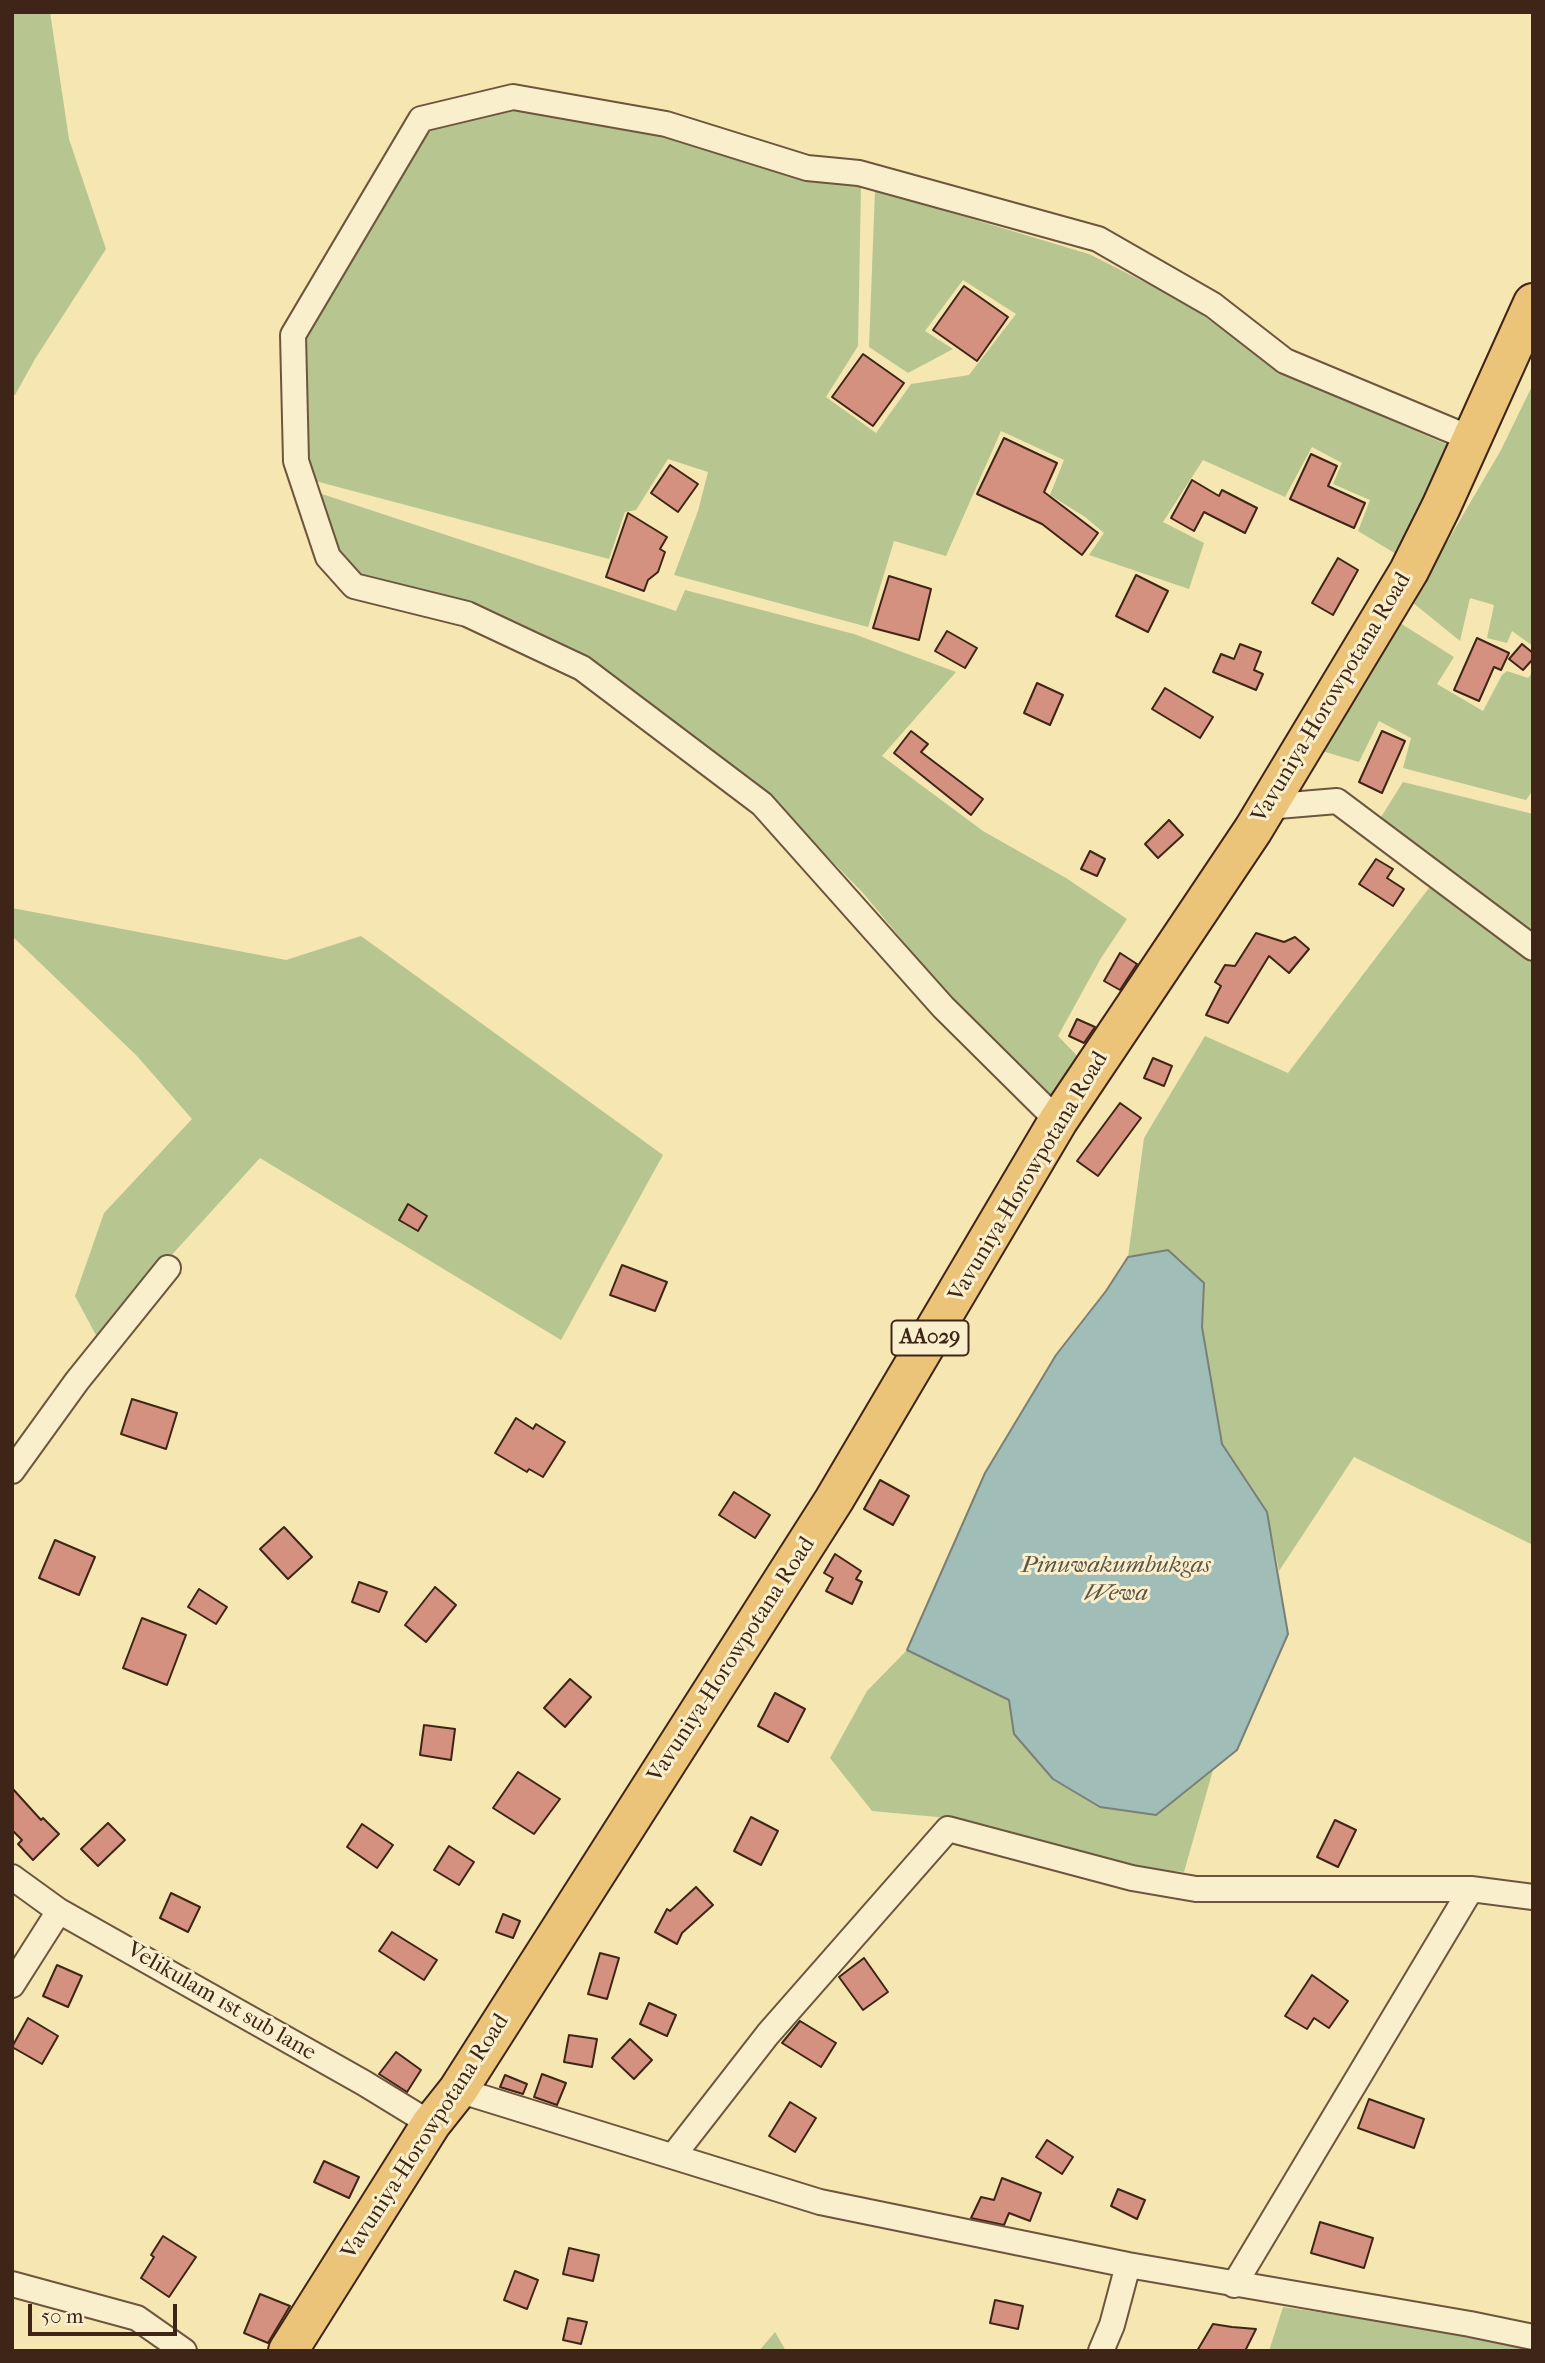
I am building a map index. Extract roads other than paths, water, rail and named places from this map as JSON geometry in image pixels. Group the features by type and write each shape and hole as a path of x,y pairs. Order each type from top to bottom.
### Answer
{"highway":[{"name":"Vavuniya-Horowpotana Road","path":"288,2351 431,2124 458,2090 855,1467 1058,1121 1195,918 1266,807 1409,571 1533,303"}],"street":[{"path":"1058,1121 943,1007 762,804 582,668 467,614 354,586 328,557 296,461 293,335 421,119 513,97 667,124 807,168 859,173 1098,239 1213,305 1285,362 1472,439"},
{"path":"1266,807 1337,801 1533,948"},
{"path":"12,1471 77,1381 168,1268"},
{"path":"673,2156 768,2034 948,1829 1132,1878 1196,1889 1471,1889 1533,1897"},
{"name":"Velikulam 1st sub lane","path":"12,1877 59,1911 431,2124"},
{"path":"1234,2285 1471,1889"},
{"path":"12,1985 59,1911"},
{"path":"458,2090 820,2202 1128,2265 1533,2337"},
{"path":"1101,2351 1112,2326 1128,2265"},
{"path":"12,2284 137,2318 184,2351"}],"water":[{"name":"Pinuwakumbukgas Wewa","path":"1168,1250 1204,1283 1202,1327 1222,1444 1267,1512 1288,1634 1237,1750 1156,1815 1100,1807 1053,1779 1014,1734 1009,1700 907,1650 985,1473 1056,1355 1106,1291 1128,1257"}]}
